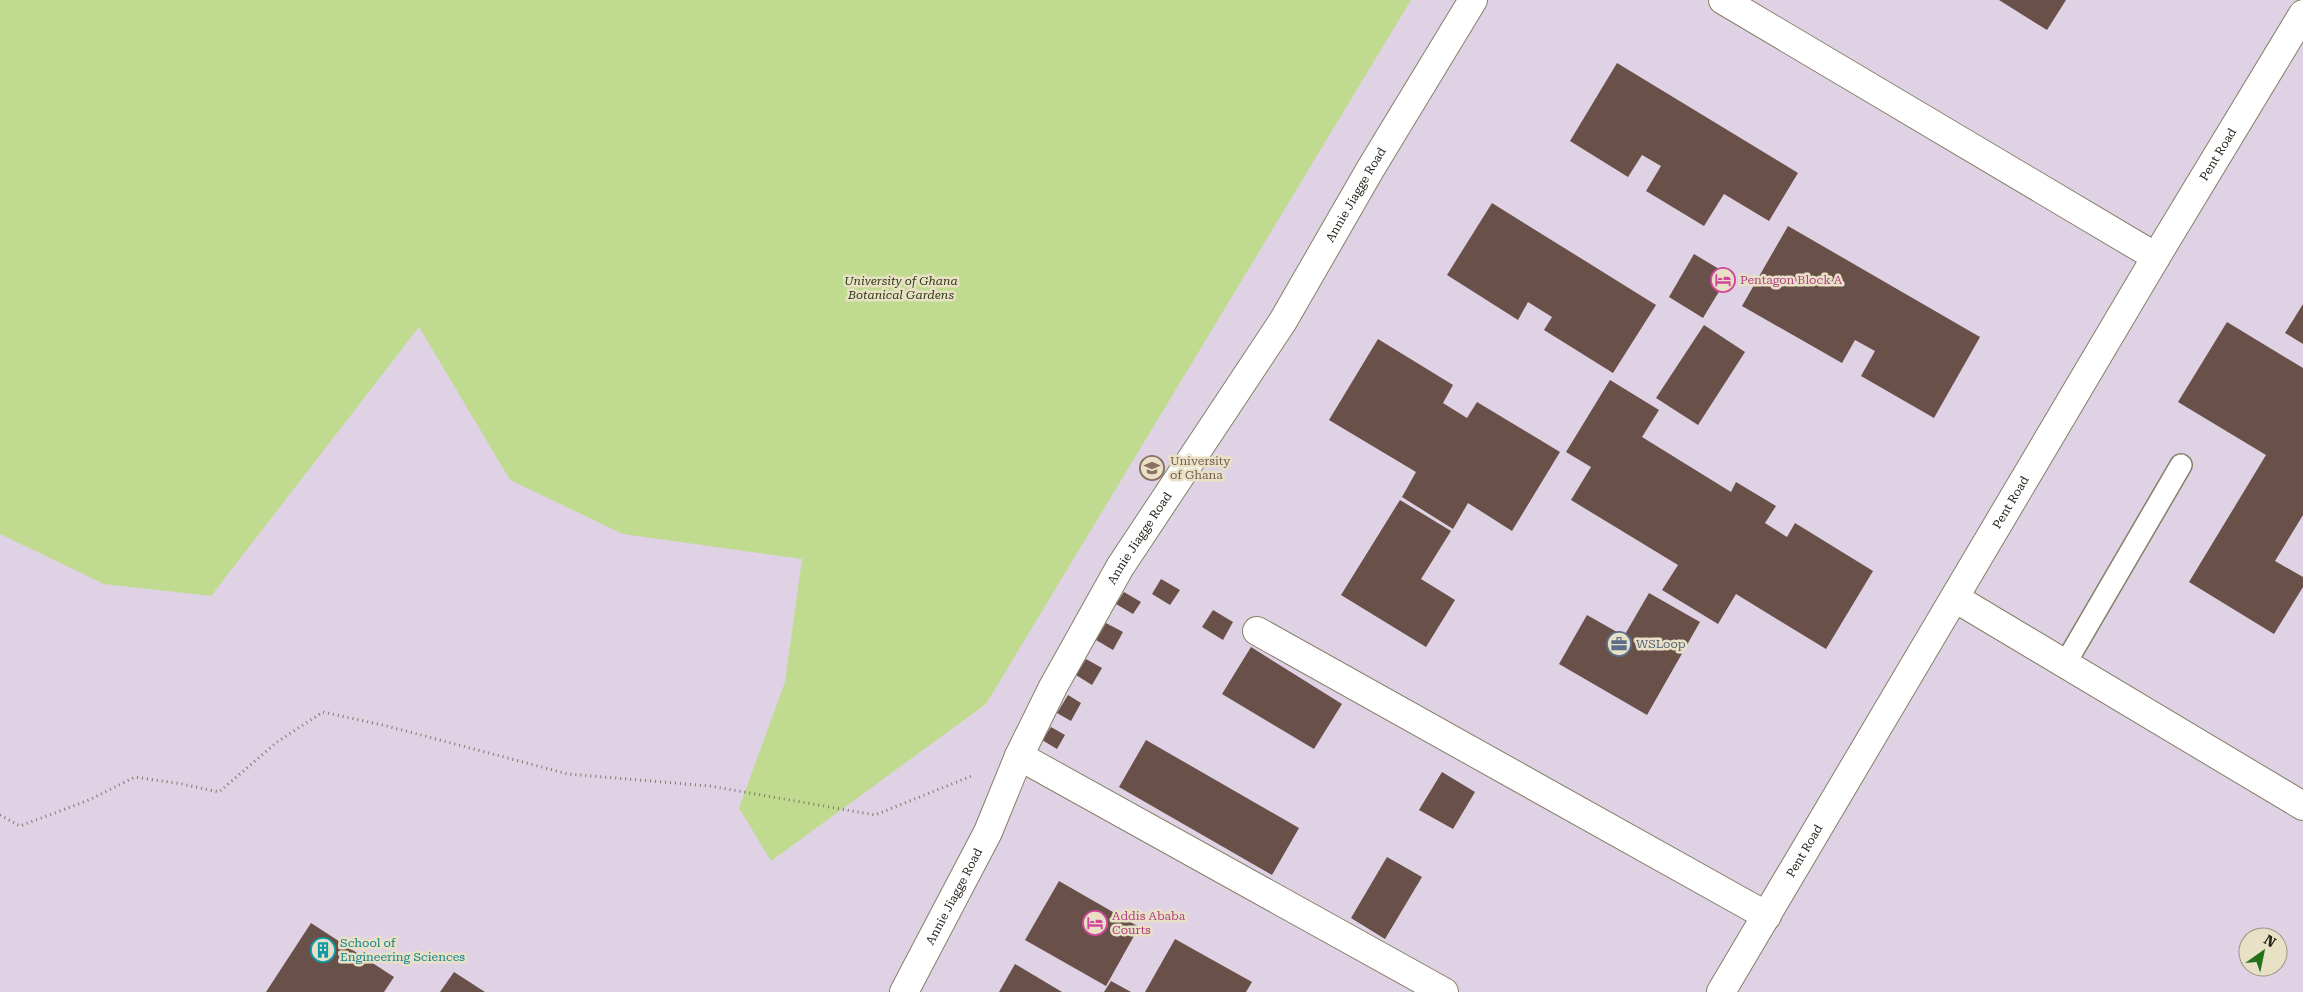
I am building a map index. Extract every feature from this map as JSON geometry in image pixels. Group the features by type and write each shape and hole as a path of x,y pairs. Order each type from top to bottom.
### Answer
{"street":[{"name":"Annie Jiagge Road","path":"904,992 988,832 1019,756 1052,687 1120,567 1283,321 1472,0"},
{"path":"1724,0 2156,257"},
{"name":"Pent Road","path":"1721,992 2156,257 2303,14"},
{"path":"1955,598 2303,806"},
{"path":"1257,630 1767,916"},
{"path":"1019,756 1444,992"}],"lane":[{"path":"2065,664 2181,465"}],"path":[{"path":"0,815 20,826 90,800 135,777 219,792 276,742 323,712 388,726 568,774 710,786 875,815 1019,756"}],"shaded area":[{"name":"University of Ghana","path":"0,0 2303,0 2303,992 0,992"}],"green space":[{"name":"University of Ghana Botanical Gardens","path":"0,0 1411,0 986,704 771,861 739,808 785,682 802,559 623,534 510,480 419,327 211,596 104,584 0,534"}],"building":[{"path":"1999,0 2066,0 2047,30"},
{"path":"1617,63 1798,173 1769,221 1724,194 1704,226 1646,191 1661,166 1642,155 1628,177 1570,141"},
{"path":"1492,203 1656,305 1613,373 1544,330 1552,317 1528,302 1518,320 1447,275"},
{"path":"1788,226 1980,337 1934,418 1861,376 1875,351 1855,340 1842,363 1742,306"},
{"path":"1694,254 1729,275 1703,318 1669,297"},
{"path":"2303,304 2303,344 2285,333"},
{"path":"2227,322 2303,368 2303,515 2275,561 2303,577 2303,587 2274,634 2189,582 2266,455 2178,402"},
{"path":"1704,325 1745,352 1698,425 1656,398"},
{"path":"1378,339 1453,385 1443,403 1467,418 1477,402 1560,452 1512,531 1468,503 1453,529 1402,497 1416,472 1329,420"},
{"path":"1610,380 1659,410 1642,437 1731,492 1736,482 1776,506 1765,523 1787,537 1795,523 1873,571 1826,649 1736,594 1718,624 1662,590 1678,565 1571,500 1591,467 1566,452"},
{"path":"1400,500 1451,531 1421,579 1455,600 1426,647 1341,595"},
{"path":"1161,579 1180,590 1170,605 1152,594"},
{"path":"1124,592 1141,602 1133,614 1116,604"},
{"path":"1649,593 1700,622 1647,715 1559,664 1587,615 1624,636"},
{"path":"1213,610 1233,622 1223,640 1202,627"},
{"path":"1106,623 1123,632 1113,650 1096,640"},
{"path":"1251,647 1342,704 1314,749 1222,694"},
{"path":"1086,659 1102,668 1092,685 1076,675"},
{"path":"1068,695 1081,703 1071,721 1057,713"},
{"path":"1051,727 1065,735 1057,749 1042,740"},
{"path":"1146,740 1299,828 1272,875 1119,787"},
{"path":"1442,772 1475,792 1453,829 1419,810"},
{"path":"1387,857 1422,877 1385,939 1351,918"},
{"path":"1059,881 1139,927 1106,986 1025,940"},
{"name":"School of Engineering Sciences","path":"311,923 394,977 384,992 266,992"},
{"path":"1175,939 1252,982 1246,992 1145,992"},
{"path":"1015,964 1062,992 999,992"},
{"name":"School of Engineering Sciences","path":"454,972 485,992 440,992"},
{"path":"1111,981 1131,992 1104,992"}],"place":[{"name":"Pentagon Block A","path":"1723,280"},
{"name":"University of Ghana","path":"1152,468"},
{"name":"WSLoop","path":"1619,644"},
{"name":"Addis Ababa Courts","path":"1095,923"},
{"name":"School of Engineering Sciences","path":"323,950"}]}
